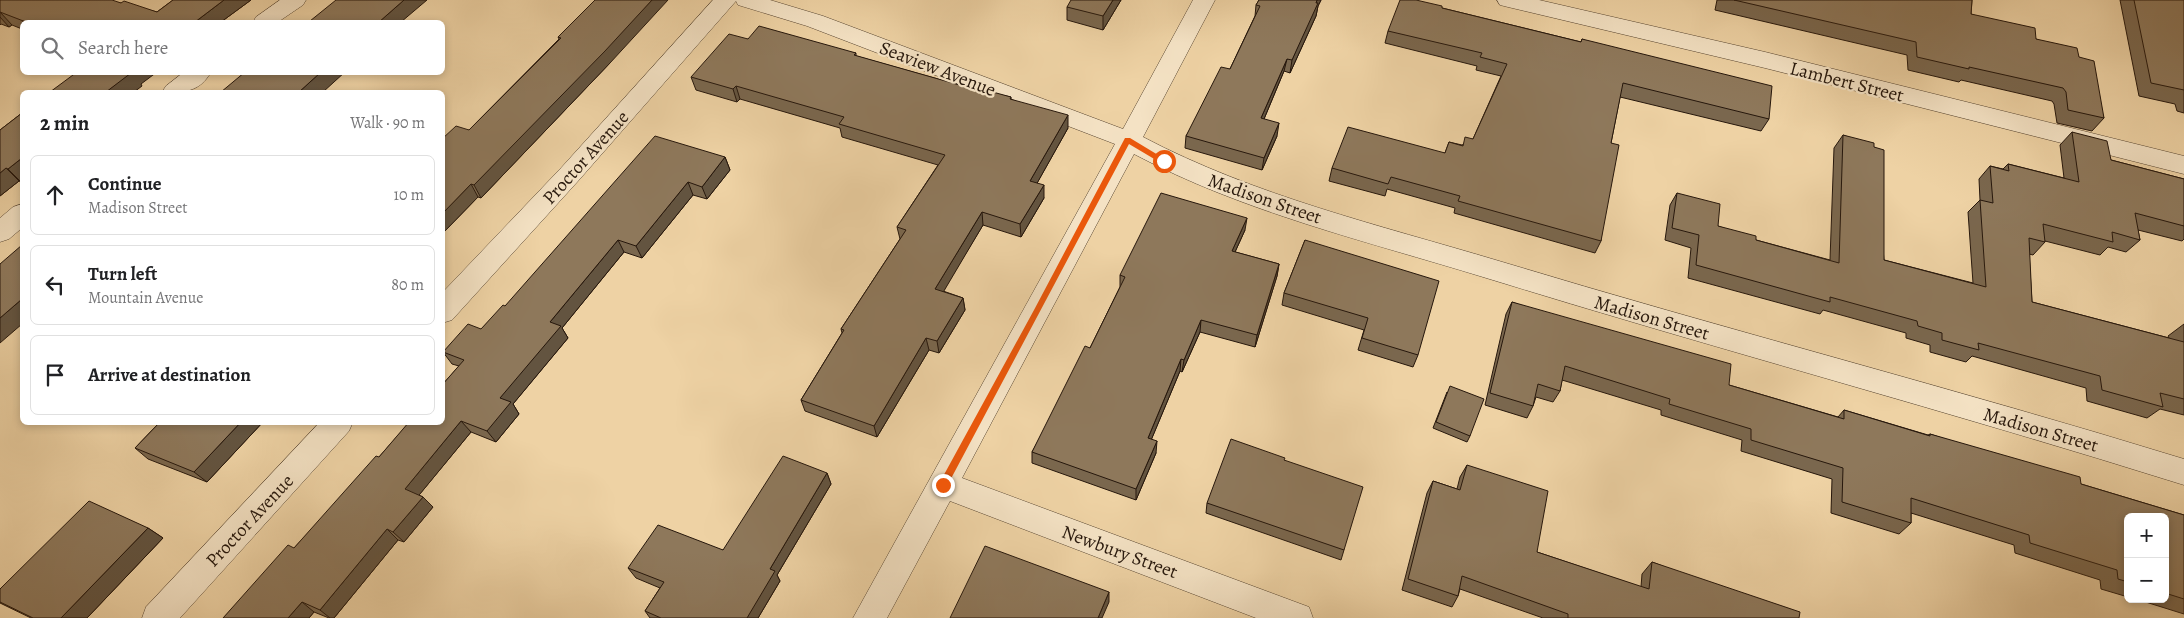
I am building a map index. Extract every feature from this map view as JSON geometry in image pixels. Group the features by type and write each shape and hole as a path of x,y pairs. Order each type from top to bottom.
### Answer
{"street":[{"path":"267,20 295,0"},
{"name":"Proctor Avenue","path":"445,309 570,174 725,0"},
{"name":"Seaview Avenue","path":"746,0 815,21 1128,140"},
{"path":"869,618 1037,313 1204,0"},
{"name":"Lambert Street","path":"1508,0 1765,60 2184,165"},
{"path":"177,90 196,75"},
{"name":"Madison Street","path":"1128,140 1164,161 1238,191 1543,286 2184,472"},
{"path":"0,232 20,216"},
{"name":"Proctor Avenue","path":"158,618 337,425"},
{"name":"Newbury Street","path":"943,485 1297,618"}],"building":[{"path":"0,0 112,0 121,3 124,1 157,12 173,0 224,0 198,20 21,20 0,12"},
{"path":"336,0 404,0 381,20 311,20"},
{"path":"595,0 652,0 474,185 471,184 445,211 445,136 456,126 469,130 561,38 558,37"},
{"path":"1071,0 1113,0 1103,16 1067,7"},
{"path":"1259,0 1317,0 1316,3 1318,3 1292,60 1287,59 1261,118 1279,123 1264,158 1186,136 1221,67 1230,69 1260,6 1256,5"},
{"path":"1400,0 1416,0 1442,6 1442,8 1581,42 1582,39 1772,86 1769,119 1623,83 1611,143 1619,145 1601,241 1458,201 1460,196 1391,177 1388,184 1332,168 1348,127 1445,153 1449,142 1463,146 1465,137 1473,139 1507,64 1480,57 1482,53 1388,31"},
{"path":"1734,0 1972,0 1971,14 2035,28 2036,39 2077,48 2079,57 2094,61 2104,118 2068,110 2066,92 2063,88 1917,57 1916,42"},
{"path":"2134,0 2184,0 2184,90 2151,83"},
{"path":"759,26 856,53 854,55 977,90 978,88 1011,97 1010,99 1068,115 1030,181 1044,185 1020,224 982,212 935,289 963,298 937,341 926,338 874,426 801,400 844,330 841,329 906,230 897,227 945,155 839,124 844,117 736,86 733,89 691,77 729,34 748,39"},
{"path":"73,75 128,75 109,90 53,90"},
{"path":"241,75 318,75 301,90 223,90"},
{"path":"20,115 20,160 0,173 0,130"},
{"path":"2072,132 2107,141 2111,160 2184,179 2184,226 2135,213 2140,240 2112,232 2113,242 2043,224 2045,242 2029,238 2032,302 2184,342 2184,399 2160,393 2163,407 2102,390 2100,376 1978,343 1979,350 1942,340 1942,333 1918,326 1917,321 1830,297 1830,302 1696,265 1699,235 1672,228 1677,193 1720,204 1718,226 1756,236 1756,240 1839,263 1843,135 1874,143 1874,147 1884,150 1884,260 1986,287 1980,200 1993,203 1990,166 2009,171 2008,164 2079,182"},
{"path":"655,136 725,157 702,187 688,182 636,246 618,240 550,322 561,326 500,398 511,402 487,431 461,421 405,489 423,497 393,532 387,529 320,610 302,602 288,618 223,618 288,545 294,548 376,456 379,457 406,425 445,425 445,382 464,360 445,353 445,350 468,324 481,329 503,305 505,306"},
{"path":"1161,193 1247,218 1232,251 1279,264 1257,335 1201,320 1184,360 1181,359 1148,438 1157,441 1136,489 1032,452 1085,346 1090,348 1125,277 1120,275"},
{"path":"1305,240 1439,281 1418,355 1362,338 1368,318 1284,293"},
{"path":"20,247 20,301 0,318 0,264"},
{"path":"1512,302 1731,364 1729,385 1844,419 1844,410 1930,436 1930,434 2080,477 2081,484 2184,515 2184,599 2169,594 2169,513 2124,513 2124,581 2118,579 2117,570 2030,543 2029,535 1911,498 1911,523 1842,502 1843,468 1751,440 1751,429 1669,404 1670,399 1565,366 1560,391 1538,384 1533,406 1490,393"},
{"path":"1450,386 1484,399 1470,436 1436,422"},
{"path":"157,425 238,425 194,472 135,448"},
{"path":"1231,439 1285,458 1284,460 1363,487 1344,550 1207,503"},
{"path":"783,456 827,473 770,569 775,571 747,618 661,618 645,611 664,582 628,568 658,525 723,550"},
{"path":"1467,465 1548,491 1537,552 1649,589 1652,562 1800,612 1799,618 1568,618 1568,614 1462,576 1458,596 1408,579 1433,481 1460,490"},
{"path":"89,501 148,528 61,618 33,618 0,602 0,589"},
{"path":"985,546 1109,592 1098,618 950,618"}],"route":[{"path":"943,485 1037,313 1128,140 1164,161"}]}
